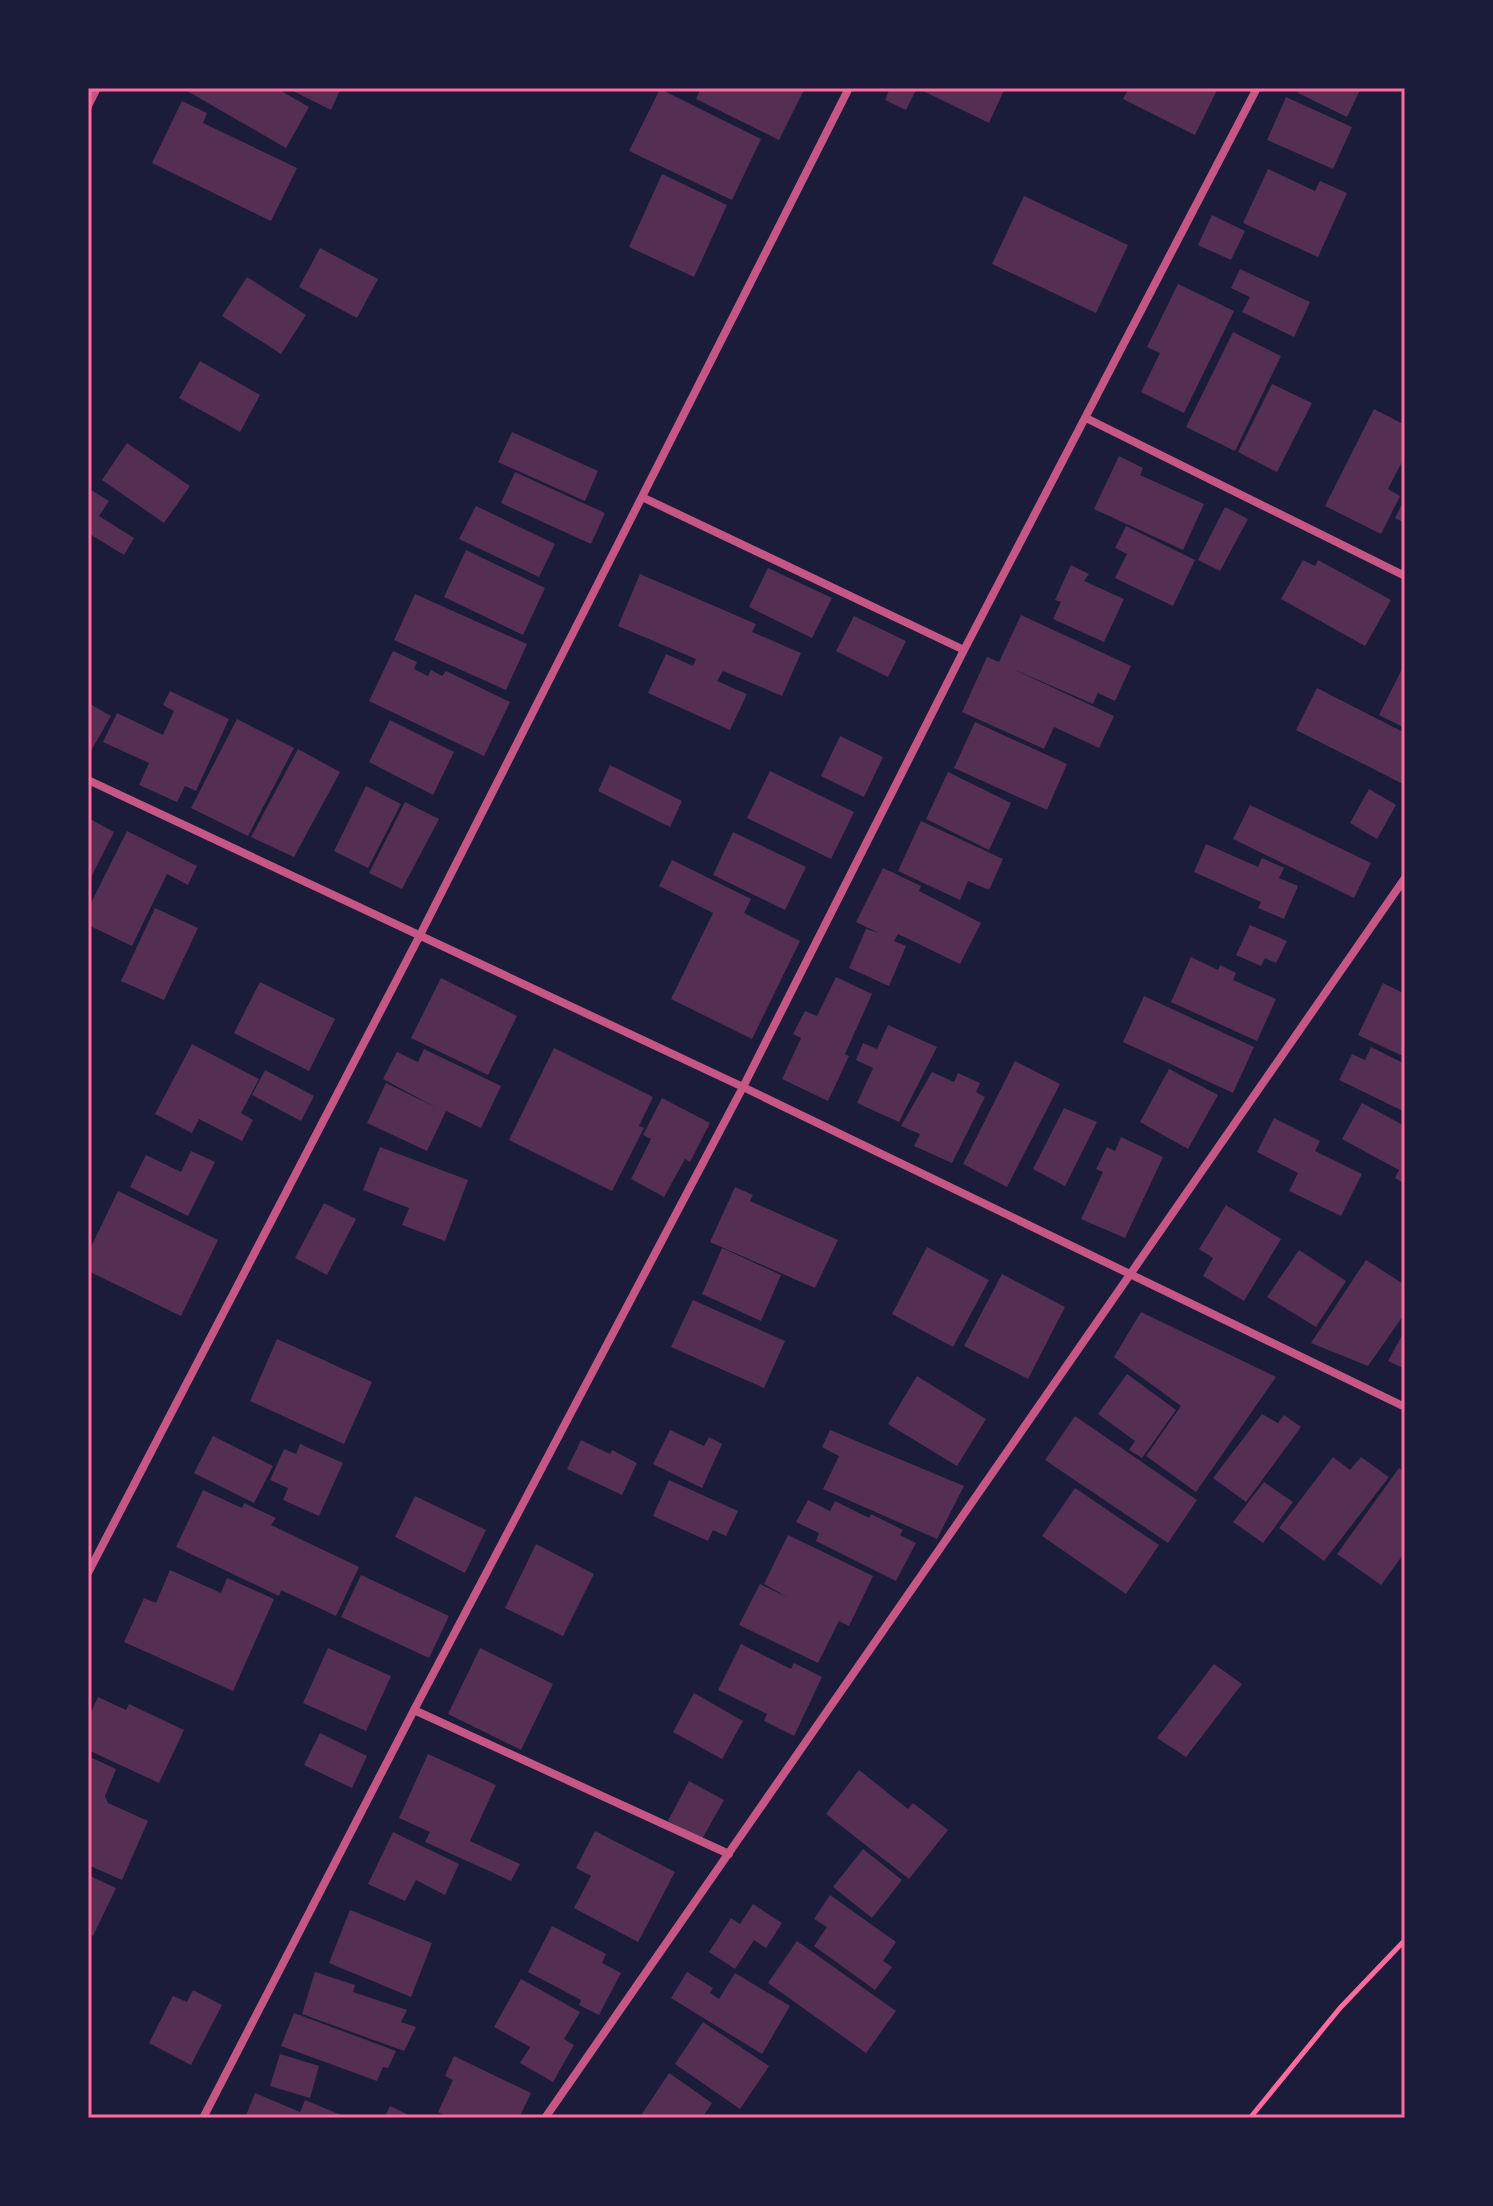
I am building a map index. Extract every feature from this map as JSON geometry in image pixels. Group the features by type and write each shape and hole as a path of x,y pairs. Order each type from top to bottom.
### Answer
{"street":[{"path":"88,106 97,88"},
{"path":"88,1573 419,937 849,88"},
{"path":"203,2118 743,1087 964,650 1257,88"},
{"path":"1086,418 1405,576"},
{"path":"642,497 964,650"},
{"path":"88,780 743,1087 1405,1407"},
{"path":"545,2118 1405,878"},
{"path":"414,1710 729,1854"}],"path":[{"path":"1250,2118 1340,2008 1405,1940"}],"building":[{"path":"182,88 276,88 309,107 286,148"},
{"path":"287,88 341,88 331,110"},
{"path":"701,88 805,88 779,140 696,99"},
{"path":"890,88 917,88 906,110 885,100"},
{"path":"917,88 1005,88 989,123"},
{"path":"1129,88 1218,88 1195,135 1123,99"},
{"path":"1301,88 1361,88 1347,117 1298,93"},
{"path":"660,89 761,139 732,200 629,151"},
{"path":"1286,97 1352,127 1333,169 1267,140"},
{"path":"182,101 207,113 203,123 297,168 271,221 152,163"},
{"path":"1268,169 1315,191 1320,181 1347,193 1318,257 1243,223"},
{"path":"662,174 727,205 694,277 629,247"},
{"path":"1024,196 1128,245 1096,313 992,264"},
{"path":"1212,215 1245,231 1231,260 1198,245"},
{"path":"320,248 378,279 357,318 299,287"},
{"path":"1240,269 1310,302 1294,337 1242,312 1250,297 1231,288"},
{"path":"247,277 306,315 281,354 222,316"},
{"path":"1178,284 1234,311 1184,413 1141,392 1160,353 1147,347"},
{"path":"1233,332 1281,356 1235,451 1186,427"},
{"path":"200,361 260,395 240,432 179,398"},
{"path":"1272,384 1312,403 1277,472 1238,452"},
{"path":"1374,409 1405,425 1405,456 1388,489 1400,496 1381,534 1325,506"},
{"path":"512,432 598,471 585,501 498,462"},
{"path":"127,443 190,486 164,523 102,480"},
{"path":"1119,456 1143,468 1140,475 1204,504 1183,550 1094,509"},
{"path":"515,472 605,513 591,544 501,503"},
{"path":"88,488 109,501 99,516 134,538 124,555 88,533"},
{"path":"1405,498 1405,523 1395,518"},
{"path":"476,506 555,544 539,577 459,539"},
{"path":"1225,507 1248,519 1220,571 1198,560"},
{"path":"1126,526 1195,560 1173,606 1115,578 1127,554 1115,548"},
{"path":"466,550 545,588 523,635 444,597"},
{"path":"1303,560 1315,566 1318,560 1391,600 1365,646 1281,599"},
{"path":"1071,565 1089,574 1084,581 1124,599 1104,642 1053,619 1061,602 1055,600"},
{"path":"768,568 832,598 812,638 749,607"},
{"path":"640,574 756,624 752,632 801,653 782,696 723,671 717,681 747,694 730,730 648,693 666,654 693,666 696,659 618,626"},
{"path":"415,594 527,644 506,690 394,640"},
{"path":"1021,615 1131,666 1115,701 1098,693 1093,704 1013,669 1114,716 1099,748 1054,727 1044,749 962,712 987,657 999,662"},
{"path":"854,616 906,641 888,677 836,651"},
{"path":"393,651 417,662 414,669 428,676 431,670 442,676 446,671 510,702 484,756 369,701"},
{"path":"1405,663 1405,728 1379,715"},
{"path":"1317,688 1405,733 1405,785 1296,730"},
{"path":"170,691 229,719 196,791 185,786 177,802 139,785 149,763 103,742 117,713 163,735 174,711 163,705"},
{"path":"88,703 111,716 88,756"},
{"path":"237,719 294,748 248,836 191,808"},
{"path":"390,720 454,752 433,795 369,762"},
{"path":"975,722 1067,764 1047,810 954,768"},
{"path":"840,736 883,757 864,797 821,776"},
{"path":"298,749 340,772 294,857 251,837"},
{"path":"610,765 682,801 670,827 598,791"},
{"path":"770,771 854,812 831,859 747,818"},
{"path":"948,772 1011,803 989,850 926,819"},
{"path":"366,786 401,804 368,868 334,851"},
{"path":"1369,789 1396,805 1377,839 1350,823"},
{"path":"405,802 439,819 402,889 369,873"},
{"path":"1250,805 1371,863 1354,898 1233,839"},
{"path":"88,818 114,832 88,883"},
{"path":"921,821 1003,859 989,890 968,881 960,900 898,871"},
{"path":"127,831 197,866 188,885 167,874 132,946 88,925 88,909"},
{"path":"733,832 806,867 785,910 713,875"},
{"path":"1206,844 1258,867 1262,858 1284,868 1279,878 1298,886 1284,919 1258,908 1261,902 1194,872"},
{"path":"672,860 751,899 744,913 800,941 752,1039 671,999 713,913 659,886"},
{"path":"883,868 921,886 919,891 981,923 960,964 898,934 894,941 906,946 889,986 849,968 866,929 879,933 856,922"},
{"path":"155,908 198,928 164,1000 121,981"},
{"path":"1250,925 1287,941 1276,963 1265,958 1261,966 1236,955"},
{"path":"1191,957 1218,970 1220,965 1236,973 1233,980 1276,999 1257,1041 1171,1002"},
{"path":"836,977 872,994 828,1101 782,1079 801,1038 793,1034 805,1011 817,1016"},
{"path":"441,978 517,1016 488,1075 411,1038"},
{"path":"260,982 335,1019 309,1071 234,1033"},
{"path":"1383,983 1405,994 1405,1057 1358,1035"},
{"path":"1144,996 1254,1047 1233,1093 1123,1042"},
{"path":"888,1025 937,1047 899,1122 857,1103 873,1068 856,1060 863,1043 877,1049"},
{"path":"192,1044 259,1079 241,1113 253,1120 242,1141 199,1119 192,1133 155,1114"},
{"path":"1371,1047 1405,1064 1405,1112 1339,1080 1352,1054 1365,1060"},
{"path":"554,1048 653,1097 639,1126 644,1128 612,1191 509,1140"},
{"path":"424,1049 501,1086 481,1128 446,1111 427,1151 367,1123 386,1083 437,1108 383,1079 397,1052 418,1062"},
{"path":"1015,1061 1060,1084 1007,1187 963,1164"},
{"path":"1169,1069 1218,1095 1188,1149 1140,1122"},
{"path":"265,1070 314,1096 301,1121 252,1095"},
{"path":"932,1072 954,1082 958,1073 980,1083 976,1092 985,1097 952,1163 914,1146 920,1134 901,1126"},
{"path":"662,1098 710,1123 690,1162 685,1159 664,1197 631,1179 651,1139 643,1135"},
{"path":"1362,1103 1405,1126 1405,1184 1395,1178 1399,1170 1342,1139"},
{"path":"1064,1108 1097,1122 1065,1186 1033,1169"},
{"path":"1274,1118 1320,1141 1315,1151 1362,1174 1341,1216 1289,1191 1298,1173 1257,1152"},
{"path":"1121,1137 1163,1157 1125,1238 1081,1219 1103,1172 1096,1169 1107,1147 1115,1151"},
{"path":"380,1147 468,1180 445,1241 402,1225 409,1208 363,1190"},
{"path":"191,1151 215,1162 188,1216 130,1187 146,1155 181,1172"},
{"path":"735,1187 753,1195 750,1201 838,1240 815,1288 710,1242"},
{"path":"118,1191 218,1240 181,1316 88,1271 88,1253"},
{"path":"324,1203 356,1219 327,1275 295,1258"},
{"path":"1226,1205 1281,1239 1244,1301 1203,1276 1213,1258 1199,1249"},
{"path":"927,1247 989,1280 953,1347 892,1314"},
{"path":"722,1248 781,1275 761,1321 702,1294"},
{"path":"1299,1250 1346,1281 1316,1327 1267,1297"},
{"path":"1366,1260 1405,1285 1405,1313 1368,1366 1311,1343"},
{"path":"1002,1274 1065,1307 1028,1379 964,1346"},
{"path":"693,1300 785,1341 764,1388 671,1347"},
{"path":"1141,1312 1276,1377 1196,1492 1146,1456 1181,1406 1114,1357"},
{"path":"1405,1330 1405,1369 1388,1361"},
{"path":"277,1339 372,1382 344,1444 250,1401"},
{"path":"1127,1374 1176,1410 1142,1458 1129,1450 1135,1441 1098,1414"},
{"path":"917,1376 986,1419 957,1466 888,1424"},
{"path":"1262,1414 1278,1423 1284,1415 1301,1427 1246,1502 1213,1478"},
{"path":"1075,1416 1197,1500 1168,1543 1045,1460"},
{"path":"670,1430 704,1446 709,1437 722,1444 702,1488 653,1464"},
{"path":"830,1430 964,1486 937,1539 823,1489 839,1456 822,1447"},
{"path":"213,1436 273,1466 254,1503 194,1473"},
{"path":"581,1440 610,1454 612,1450 637,1463 622,1495 567,1469"},
{"path":"300,1444 343,1463 319,1516 283,1500 288,1488 270,1480 284,1449 296,1454"},
{"path":"1333,1457 1350,1470 1361,1457 1389,1477 1324,1561 1279,1528"},
{"path":"1399,1468 1405,1472 1405,1552 1381,1585 1337,1554"},
{"path":"669,1480 738,1511 726,1536 713,1530 708,1541 653,1516"},
{"path":"1264,1482 1293,1502 1263,1543 1233,1522"},
{"path":"1075,1488 1159,1545 1126,1594 1042,1536"},
{"path":"203,1490 242,1508 244,1503 276,1518 271,1525 359,1567 336,1616 281,1590 279,1596 176,1547"},
{"path":"415,1496 486,1530 465,1573 395,1537"},
{"path":"808,1500 830,1511 835,1501 903,1530 900,1535 916,1543 896,1581 816,1541 819,1533 796,1522"},
{"path":"788,1535 873,1576 849,1626 839,1621 818,1663 739,1625 760,1584 789,1598 764,1584"},
{"path":"536,1544 594,1574 563,1636 505,1608"},
{"path":"170,1570 221,1593 227,1578 274,1599 233,1691 124,1642 144,1598 156,1603"},
{"path":"361,1575 449,1616 429,1658 341,1617"},
{"path":"741,1644 791,1669 794,1663 822,1677 794,1736 764,1721 767,1714 718,1690"},
{"path":"328,1648 391,1676 366,1731 303,1703"},
{"path":"480,1648 553,1684 521,1750 448,1714"},
{"path":"1214,1664 1242,1684 1186,1757 1157,1738"},
{"path":"694,1693 743,1721 722,1759 673,1732"},
{"path":"98,1697 126,1710 129,1704 184,1730 159,1783 88,1750 88,1719"},
{"path":"320,1733 367,1756 352,1788 304,1765"},
{"path":"428,1754 496,1785 470,1841 520,1864 511,1881 425,1842 430,1832 399,1818"},
{"path":"88,1756 116,1769 105,1796 108,1803 148,1821 122,1880 88,1865"},
{"path":"859,1770 908,1809 913,1803 948,1830 909,1879 826,1814"},
{"path":"689,1781 724,1800 702,1839 668,1821"},
{"path":"595,1831 675,1872 638,1942 574,1908 591,1876 576,1868"},
{"path":"393,1832 459,1864 445,1895 416,1880 405,1901 368,1884"},
{"path":"863,1849 902,1880 872,1918 833,1887"},
{"path":"88,1875 116,1888 93,1936 88,1933"},
{"path":"830,1895 896,1942 883,1961 892,1967 875,1990 814,1946 827,1927 814,1919"},
{"path":"753,1904 782,1923 766,1948 754,1940 735,1969 709,1952 731,1918 740,1924"},
{"path":"350,1910 432,1943 411,1997 329,1963"},
{"path":"552,1926 606,1954 602,1963 621,1973 599,2015 579,2005 581,2000 528,1972"},
{"path":"797,1941 896,2011 866,2053 768,1983"},
{"path":"315,1972 355,1985 353,1992 407,2010 401,2022 416,2027 404,2051 302,2014"},
{"path":"687,1972 713,1988 710,1993 719,1999 735,1973 790,2006 762,2054 671,1998"},
{"path":"521,1979 580,2012 564,2039 574,2045 553,2082 520,2063 530,2047 494,2027"},
{"path":"193,1990 222,2005 191,2065 149,2043 173,1996 187,2002"},
{"path":"294,2013 396,2051 388,2068 383,2067 377,2081 281,2046"},
{"path":"703,2022 769,2066 740,2109 675,2064"},
{"path":"280,2054 319,2066 310,2098 270,2086"},
{"path":"454,2056 531,2093 519,2118 450,2118 438,2112 453,2080 445,2076"},
{"path":"669,2073 712,2103 702,2118 640,2117"},
{"path":"255,2093 300,2112 305,2100 341,2115 340,2118 245,2118"},
{"path":"390,2106 415,2118 384,2118"}]}
